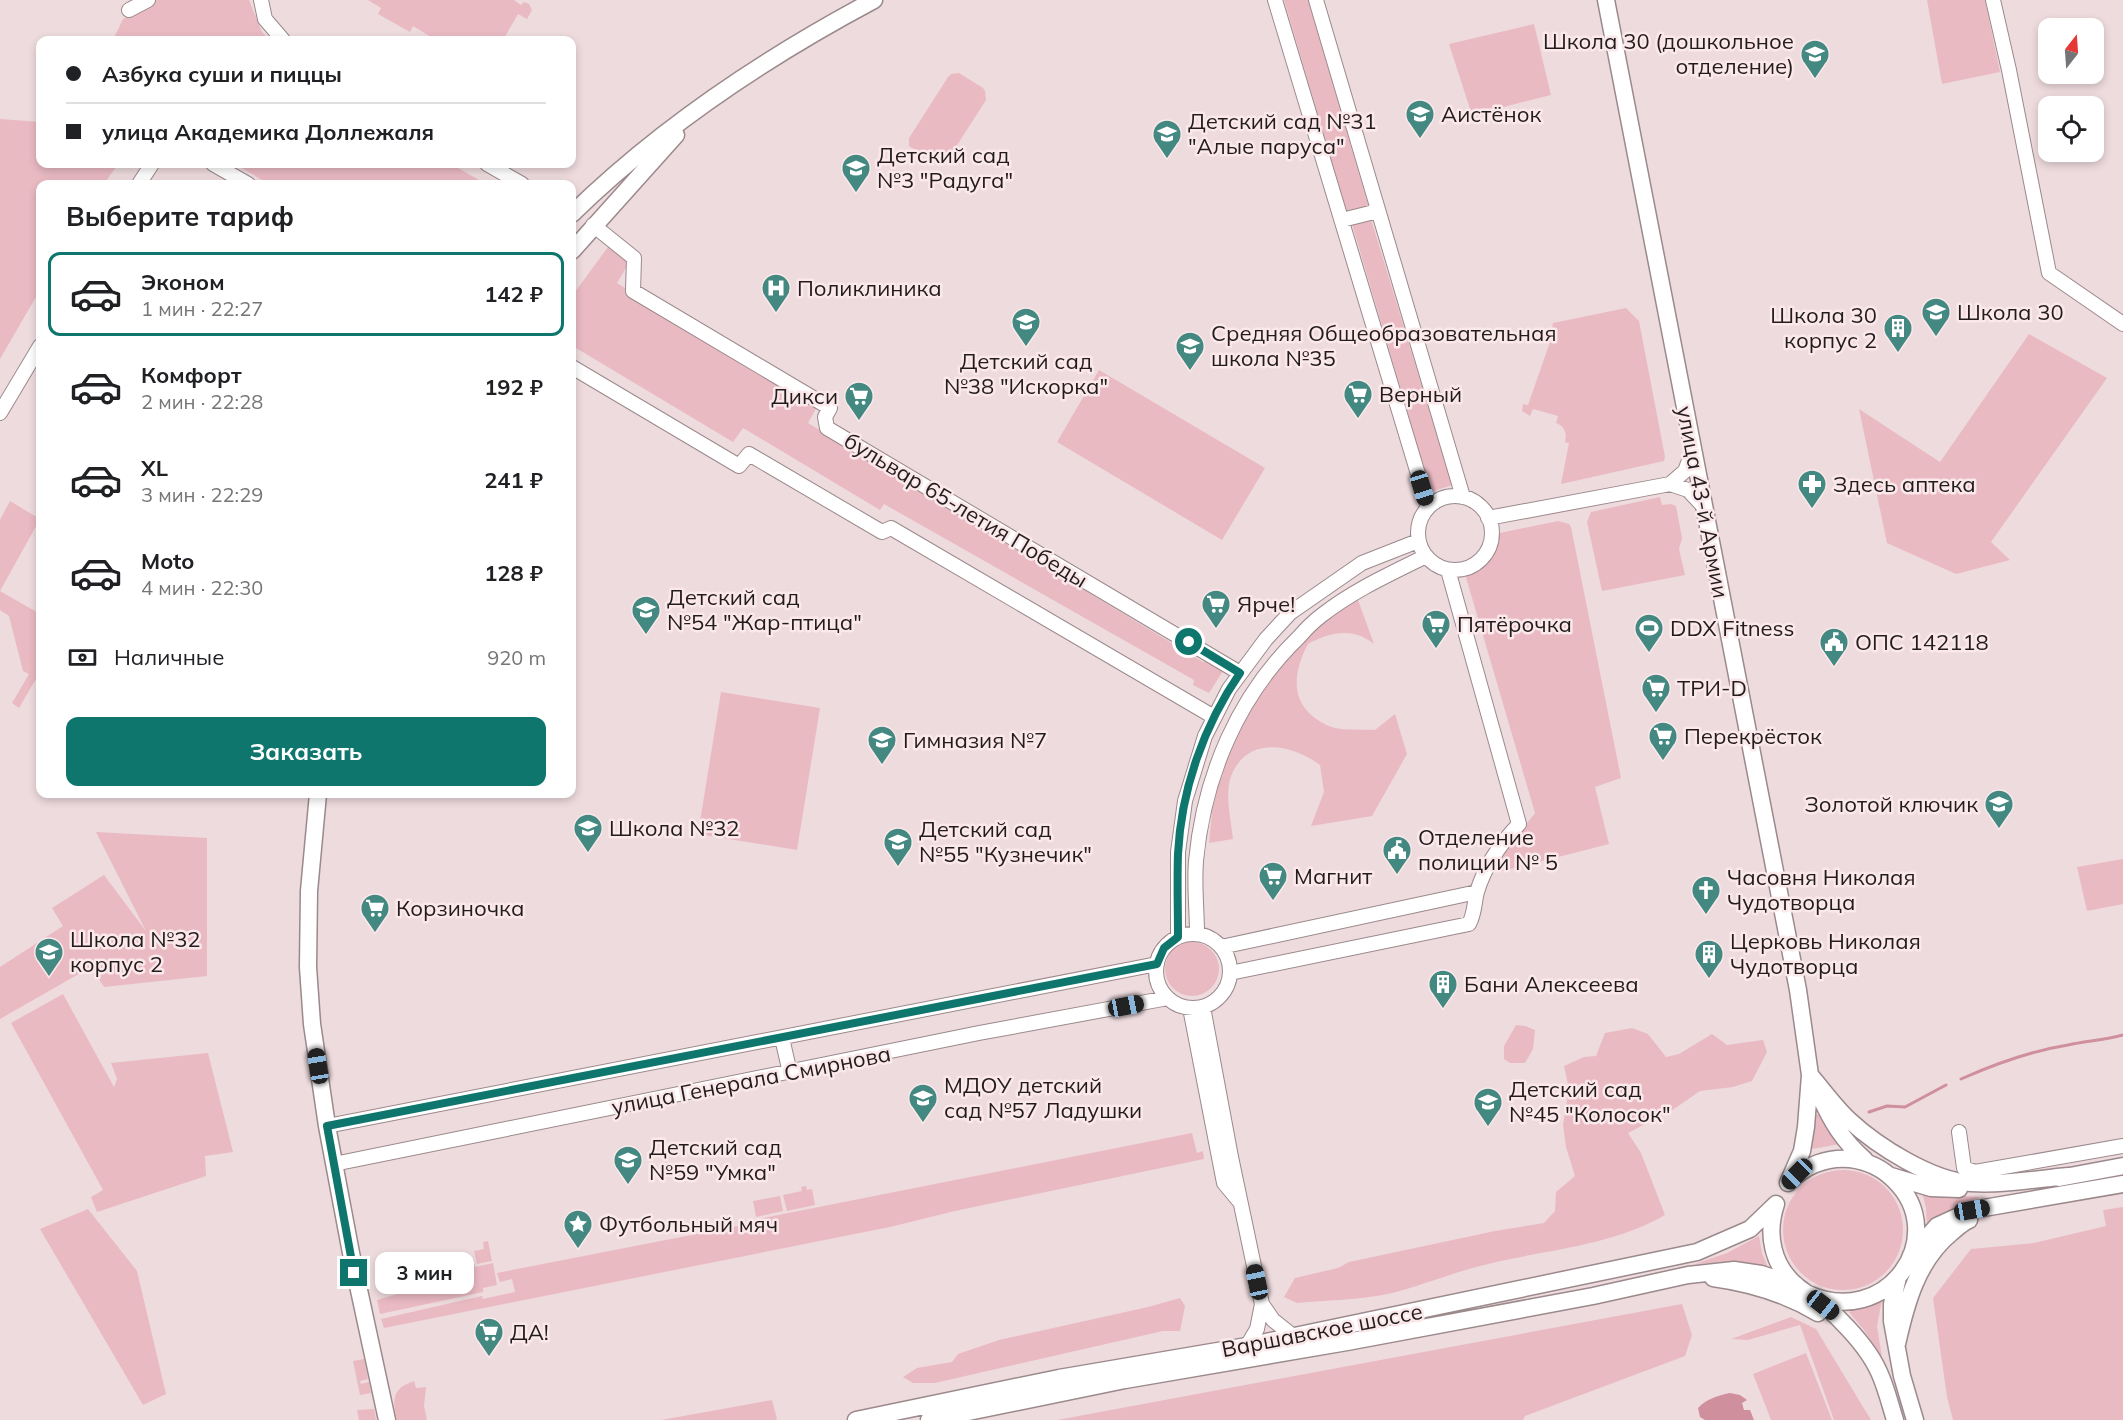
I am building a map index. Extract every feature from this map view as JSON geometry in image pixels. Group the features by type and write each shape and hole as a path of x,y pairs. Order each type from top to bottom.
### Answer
{"main road":[{"path":"576,210 640,152 767,61 874,0"},
{"name":"улица 43-й Армии","path":"1606,0 1796,978 1810,1075 1802,1151 1788,1183"},
{"path":"576,246 704,106"},
{"path":"608,179 619,181 623,192"},
{"path":"318,798 309,891 308,967 312,1023 334,1164 364,1322 387,1419"},
{"path":"1810,1075 1848,1120 1873,1140 1943,1178 1969,1184 2068,1176"},
{"name":"улица 43-й Армии","path":"1810,1075 1826,1111 1848,1146 1868,1163"},
{"path":"1895,1420 1879,1371 1858,1342 1839,1318 1801,1289 1780,1266 1775,1254 1771,1230 1775,1205 1788,1183 1808,1167 1844,1158 1868,1163 1890,1176 1931,1188 1992,1189 2123,1166"},
{"path":"1890,1176 1906,1195 1913,1213 1915,1231 1911,1256"},
{"path":"1915,1420 1902,1376 1892,1321 1892,1304 1898,1277 1911,1256 1937,1226 1972,1210 2123,1184"},
{"path":"1897,1344 1911,1290 1925,1263 1942,1240 1964,1222 2014,1203"},
{"name":"Варшавское шоссе","path":"856,1420 1059,1378 1247,1346 1696,1252 1749,1229 1775,1205"},
{"name":"Варшавское шоссе","path":"929,1420 1116,1381 1347,1342 1593,1296 1688,1275 1734,1270 1761,1274 1801,1289"},
{"path":"1688,1275 1728,1280 1766,1289 1801,1302 1829,1319 1858,1342"},
{"path":"1801,1289 1830,1301 1855,1302 1878,1293 1898,1277"}],"street":[{"path":"129,10 148,0"},
{"path":"261,0 265,19 280,36"},
{"path":"1275,0 1428,507"},
{"path":"1316,0 1463,497"},
{"path":"1993,0 2049,273 2123,324"},
{"path":"220,168 241,180"},
{"path":"494,168 515,180"},
{"path":"1342,220 1378,211"},
{"name":"бульвар 65-летия Победы","path":"593,225 634,258 633,291 830,408 825,417 827,428 1240,673"},
{"path":"0,413 36,353"},
{"path":"576,369 739,466 749,454 882,532 891,528 1214,717"},
{"path":"1670,484 1685,471 1693,450"},
{"path":"1488,518 1670,484 1688,490 1704,507"},
{"path":"1463,497 1473,501 1488,518 1491,541 1480,560 1470,567 1448,570 1439,567 1425,556 1418,541 1418,529 1421,517 1428,507 1443,498 1463,497"},
{"path":"1178,937 1178,852 1185,801 1214,717 1240,673 1290,613 1362,563 1418,541"},
{"path":"1197,934 1196,861 1204,812 1217,762 1248,700 1284,652 1320,616 1367,585 1425,556"},
{"path":"1230,973 1469,924 1473,916 1477,892 1493,855 1519,824 1448,570"},
{"path":"1266,639 1284,652"},
{"path":"1199,756 1217,762"},
{"path":"1221,947 1477,892"},
{"path":"1197,934 1206,936 1221,947 1228,957 1230,973 1228,982 1223,993 1214,1001 1197,1007 1178,1005 1160,988 1156,976 1157,964 1164,948 1178,937 1197,934"},
{"name":"улица Генерала Смирнова","path":"327,1126 1157,964"},
{"name":"улица Генерала Смирнова","path":"334,1164 1168,998"},
{"path":"1197,1007 1225,1158 1241,1203 1262,1304 1273,1320 1293,1336"},
{"path":"782,1038 790,1073"},
{"path":"1959,1132 1964,1168 1976,1172 2123,1146"},
{"path":"1247,1346 1257,1329 1262,1304"}],"shaded area":[{"path":"157,0 249,0 262,32 266,36 115,36 123,19"},
{"path":"368,0 514,0 521,5 524,2 529,4 532,10 527,19 518,14 505,36 429,36 413,26 410,32 378,14 381,8"},
{"path":"1284,0 1308,0 1369,208 1347,214"},
{"path":"1927,0 1985,0 2000,72 1942,84"},
{"path":"1534,24 1551,95 1472,115 1449,44"},
{"path":"959,73 983,88 986,100 947,161 939,164 909,146 909,138 948,77"},
{"path":"0,119 36,122 36,168 115,168 107,180 36,180 36,297 0,359"},
{"path":"242,168 458,168 479,180 262,180"},
{"path":"1371,219 1452,485 1431,492 1352,224"},
{"path":"611,243 633,256 617,283 817,407 808,423 1203,662 1207,659 1225,668 1209,693 1193,685 1194,680 884,504 880,510 743,428 733,442 576,348 576,291"},
{"path":"1626,308 1639,321 1664,461 1561,484 1569,443 1565,442 1563,428 1556,423 1558,416 1533,409 1530,416 1522,411 1523,404 1528,405 1550,342 1553,323"},
{"path":"2029,334 2107,378 1991,542 2010,560 1956,574 1887,543 1859,409 1940,462"},
{"path":"1099,370 1265,468 1222,540 1057,442"},
{"path":"1660,497 1662,505 1676,506 1682,538 1679,549 1685,575 1602,591 1587,522 1591,512"},
{"path":"10,501 36,517 36,526 0,591 0,520"},
{"path":"1558,521 1569,524 1571,527 1621,778 1595,787 1609,844 1499,872 1491,870 1493,866 1535,813 1465,574 1487,559 1493,549 1495,534"},
{"path":"0,591 36,612 36,679 19,708 12,703 29,674 23,671 9,616 0,610"},
{"path":"1357,597 1374,644 1350,633 1333,634 1316,640 1308,644 1298,669 1297,680 1301,702 1307,711 1333,728 1375,730 1395,714 1407,754 1372,816 1311,826 1324,792 1320,765 1297,752 1272,747 1249,753 1232,774 1228,789 1233,839 1209,843 1222,759 1254,698 1316,625"},
{"path":"721,692 820,708 797,850 698,834"},
{"path":"96,832 207,838 207,976 104,987 91,967 0,1019 0,967 63,926 52,908 104,875 146,931"},
{"path":"2123,859 2123,904 2087,911 2077,867"},
{"path":"1192,942 1211,950 1219,969 1211,988 1192,996 1173,988 1165,969 1173,950"},
{"path":"63,994 114,1087 117,1079 111,1063 208,1053 233,1152 205,1156 206,1176 97,1212 91,1197 103,1190 11,1023"},
{"path":"1516,1025 1535,1030 1533,1049 1525,1063 1510,1063 1504,1059 1504,1046"},
{"path":"1632,1028 1648,1034 1666,1057 1679,1054 1712,1034 1727,1045 1763,1040 1767,1052 1752,1081 1733,1087 1700,1091 1674,1109 1628,1133 1641,1153 1665,1215 1620,1235 1476,1267 1388,1294 1297,1303 1284,1297 1295,1278 1338,1268 1349,1262 1544,1223 1555,1211 1556,1192 1575,1176 1566,1147 1563,1125 1569,1089 1564,1066 1584,1057 1596,1056 1605,1033"},
{"path":"1819,1114 1840,1144 1807,1150 1814,1115"},
{"path":"1192,1133 1197,1153 1203,1151 1204,1159 955,1211 890,1227 384,1328 381,1319 482,1296 483,1299 515,1292 512,1279 500,1282 497,1273"},
{"path":"1843,1170 1866,1175 1885,1188 1898,1207 1903,1230 1898,1253 1885,1272 1866,1285 1843,1290 1820,1285 1801,1272 1788,1253 1783,1230 1788,1207 1801,1188 1820,1175"},
{"path":"806,1186 807,1190 812,1189 815,1205 787,1211 783,1195 802,1191 801,1187"},
{"path":"1921,1188 1951,1195 1980,1197 1954,1208 1927,1227 1926,1208"},
{"path":"780,1196 783,1211 756,1217 753,1201"},
{"path":"2123,1207 2123,1420 1953,1420 1947,1397 1933,1298 1971,1249 2034,1243 2106,1226 2103,1210"},
{"path":"88,1209 137,1271 166,1394 143,1405 40,1229"},
{"path":"1759,1236 1762,1253 1769,1270 1727,1262 1695,1264 1727,1253"},
{"path":"488,1241 492,1261 477,1264 474,1251 484,1249 483,1242"},
{"path":"473,1259 475,1267 493,1263 497,1285 483,1288 483,1292 380,1314 377,1300 401,1293 397,1274"},
{"path":"1180,1298 1185,1306 1180,1331 1163,1331 935,1383 913,1383 903,1377 917,1368 952,1362 958,1354 999,1340"},
{"path":"1882,1300 1877,1326 1882,1357 1849,1312"},
{"path":"1682,1304 1692,1335 1685,1356 1525,1416 1523,1420 1057,1420"},
{"path":"1791,1317 1816,1329 1871,1420 1834,1420 1800,1325 1748,1340 1731,1339"},
{"path":"1806,1353 1832,1420 1771,1420 1753,1374"},
{"path":"364,1359 368,1379 360,1381 361,1384 369,1382 371,1393 360,1395 353,1361"},
{"path":"414,1381 416,1388 426,1387 424,1406 427,1420 397,1420 394,1406 395,1396 401,1387"},
{"path":"1730,1393 1740,1395 1747,1400 1742,1403 1744,1410 1750,1410 1754,1420 1705,1420 1700,1417 1698,1408 1705,1402"},
{"path":"772,1400 777,1419 775,1420 661,1420"},
{"path":"374,1409 376,1420 359,1420 357,1410"}],"waterway":[{"path":"1961,1079 2026,1054 2123,1035"},
{"path":"1869,1112 1887,1106 1905,1107 1946,1085"}],"place":[{"name":"Школа 30 (дошкольное отделение)","path":"1815,80"},
{"name":"Аистёнок","path":"1420,140"},
{"name":"Детский сад №31 \"Алые паруса\"","path":"1167,160"},
{"name":"Детский сад №3 \"Радуга\"","path":"856,194"},
{"name":"Поликлиника","path":"776,314"},
{"name":"Школа 30","path":"1936,338"},
{"name":"Детский сад №38 \"Искорка\"","path":"1026,348"},
{"name":"Школа 30 корпус 2","path":"1898,354"},
{"name":"Средняя Общеобразовательная школа №35","path":"1190,372"},
{"name":"Верный","path":"1358,420"},
{"name":"Дикси","path":"859,422"},
{"name":"Здесь аптека","path":"1812,510"},
{"name":"Ярче!","path":"1216,630"},
{"name":"Детский сад №54 \"Жар-птица\"","path":"646,636"},
{"name":"Пятёрочка","path":"1436,650"},
{"name":"DDX Fitness","path":"1649,654"},
{"name":"ОПС 142118","path":"1834,668"},
{"name":"ТРИ-D","path":"1656,714"},
{"name":"Перекрёсток","path":"1663,762"},
{"name":"Гимназия №7","path":"882,766"},
{"name":"Золотой ключик","path":"1999,830"},
{"name":"Школа №32","path":"588,854"},
{"name":"Детский сад №55 \"Кузнечик\"","path":"898,868"},
{"name":"Отделение полиции № 5","path":"1397,876"},
{"name":"Магнит","path":"1273,902"},
{"name":"Часовня Николая Чудотворца","path":"1706,916"},
{"name":"Корзиночка","path":"375,934"},
{"name":"Школа №32 корпус 2","path":"49,978"},
{"name":"Церковь Николая Чудотворца","path":"1709,980"},
{"name":"Бани Алексеева","path":"1443,1010"},
{"name":"МДОУ детский сад №57 Ладушки","path":"923,1124"},
{"name":"Детский сад №45 \"Колосок\"","path":"1488,1128"},
{"name":"Детский сад №59 \"Умка\"","path":"628,1186"},
{"name":"Футбольный мяч","path":"578,1250"},
{"name":"ДА!","path":"489,1358"}],"route":[{"path":"354,1273 327,1126 1157,964 1164,948 1178,937 1178,852 1185,801 1205,736 1229,689 1240,673 1189,642"}]}
